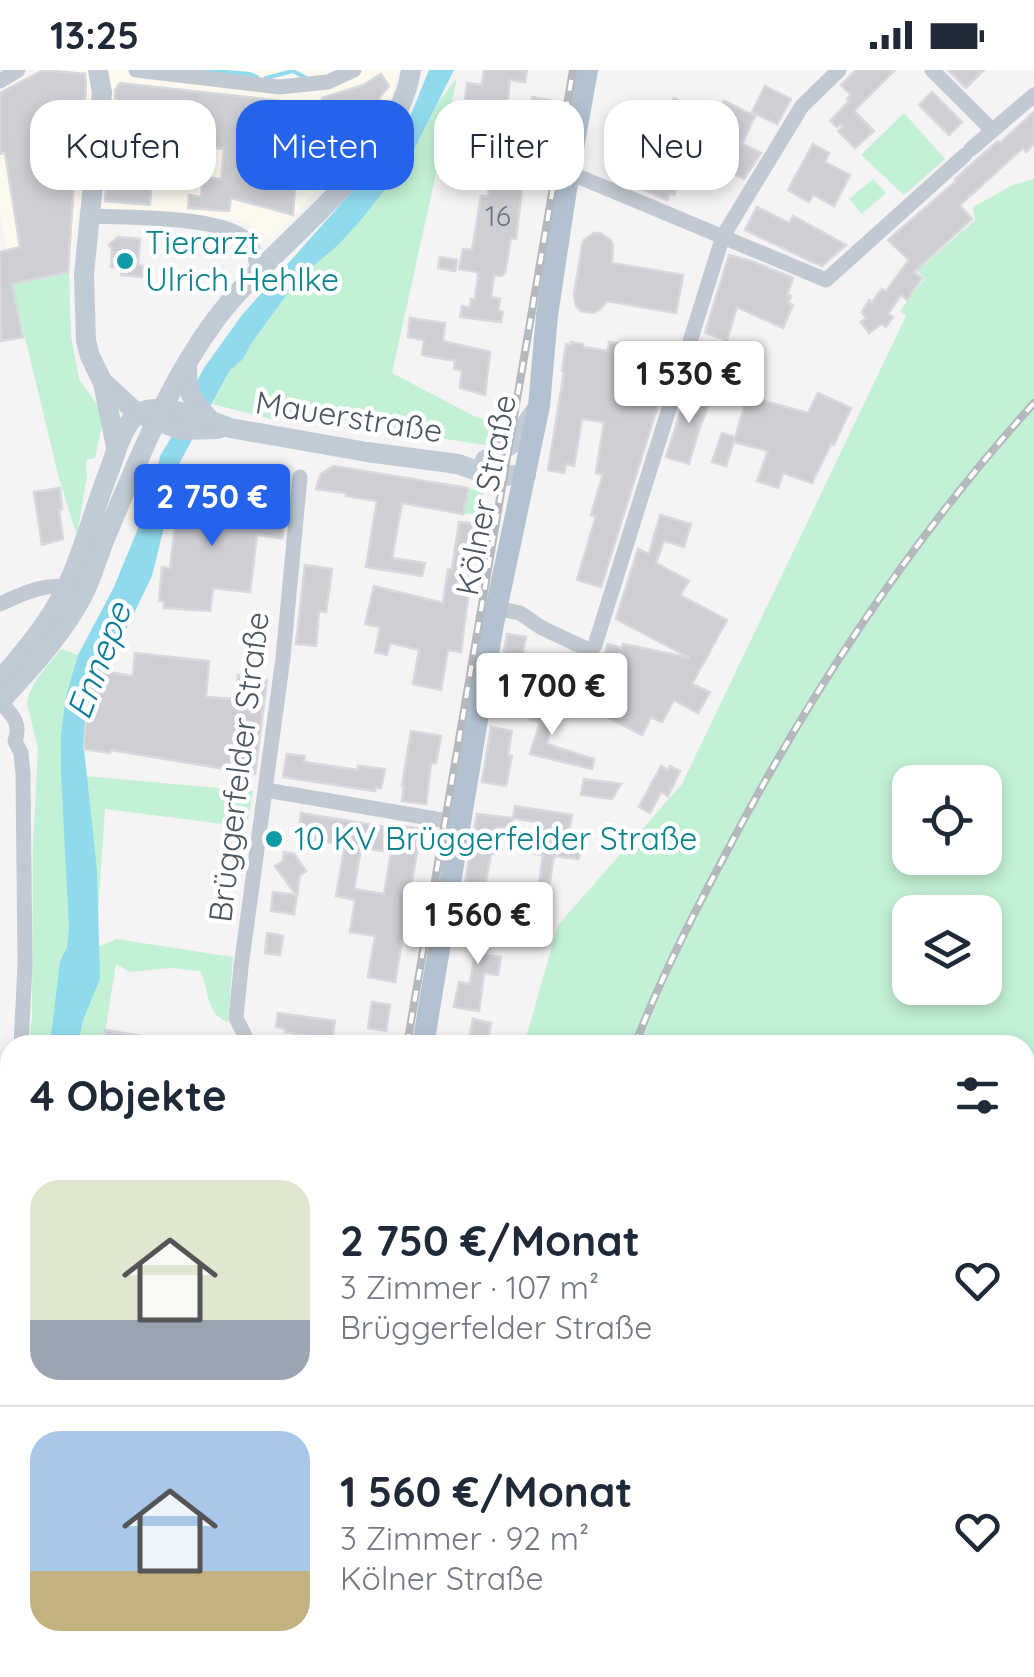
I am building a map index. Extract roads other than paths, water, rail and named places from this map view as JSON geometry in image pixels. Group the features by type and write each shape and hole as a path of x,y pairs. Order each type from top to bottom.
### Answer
{"main road":[{"path":"98,70 102,93 84,274 86,341 111,414 116,452"},
{"path":"0,702 51,643 187,360 217,317 382,141 400,110 412,70"},
{"name":"Kölner Straße","path":"581,100 586,73"},
{"name":"Kölner Straße","path":"425,1035 496,608 539,406 546,315 566,190"},
{"path":"102,381 160,415"},
{"path":"0,680 75,590 126,430 190,398 215,426"},
{"path":"517,514 488,468 512,444 539,406"},
{"name":"Mauerstraße","path":"160,415 367,452 488,468 506,464 526,474"}],"street":[{"path":"0,81 18,70"},
{"path":"136,70 279,87 328,82 354,70"},
{"path":"496,608 520,614 587,649 595,645 723,236 802,106 839,70"},
{"path":"932,70 992,130"},
{"path":"584,179 826,280 1034,95"},
{"path":"90,216 194,222 232,230 252,246 258,272"},
{"name":"Brüggerfelder Straße","path":"244,1035 236,1018 241,967 283,658 300,477"},
{"path":"0,604 52,586 75,590"},
{"path":"0,702 16,719 18,732 8,738 21,753 23,773 26,966 21,1035"},
{"path":"266,790 460,824"}],"water":[{"path":"429,70 454,70 439,100 434,100 434,110 414,150 414,107"},
{"name":"Ennepe","path":"353,190 385,190 338,245 298,279 243,359 230,370 180,462 152,576 102,671 86,719 84,749 97,870 100,979 80,1035 51,1035 60,961 67,948 69,927 61,774 66,696 78,655 113,589 152,495 160,456 198,393 197,381 204,368 242,315"}],"waterway":[{"path":"203,70 257,77"},
{"path":"266,78 293,71 308,79"}],"railway":[{"path":"409,1035 573,70"},
{"path":"639,1035 714,876 828,675 905,562 1034,403"}],"place":[{"name":"Tierarzt Ulrich Hehlke","path":"125,261"},
{"name":"10 KV Brüggerfelder Straße","path":"274,839"}]}
